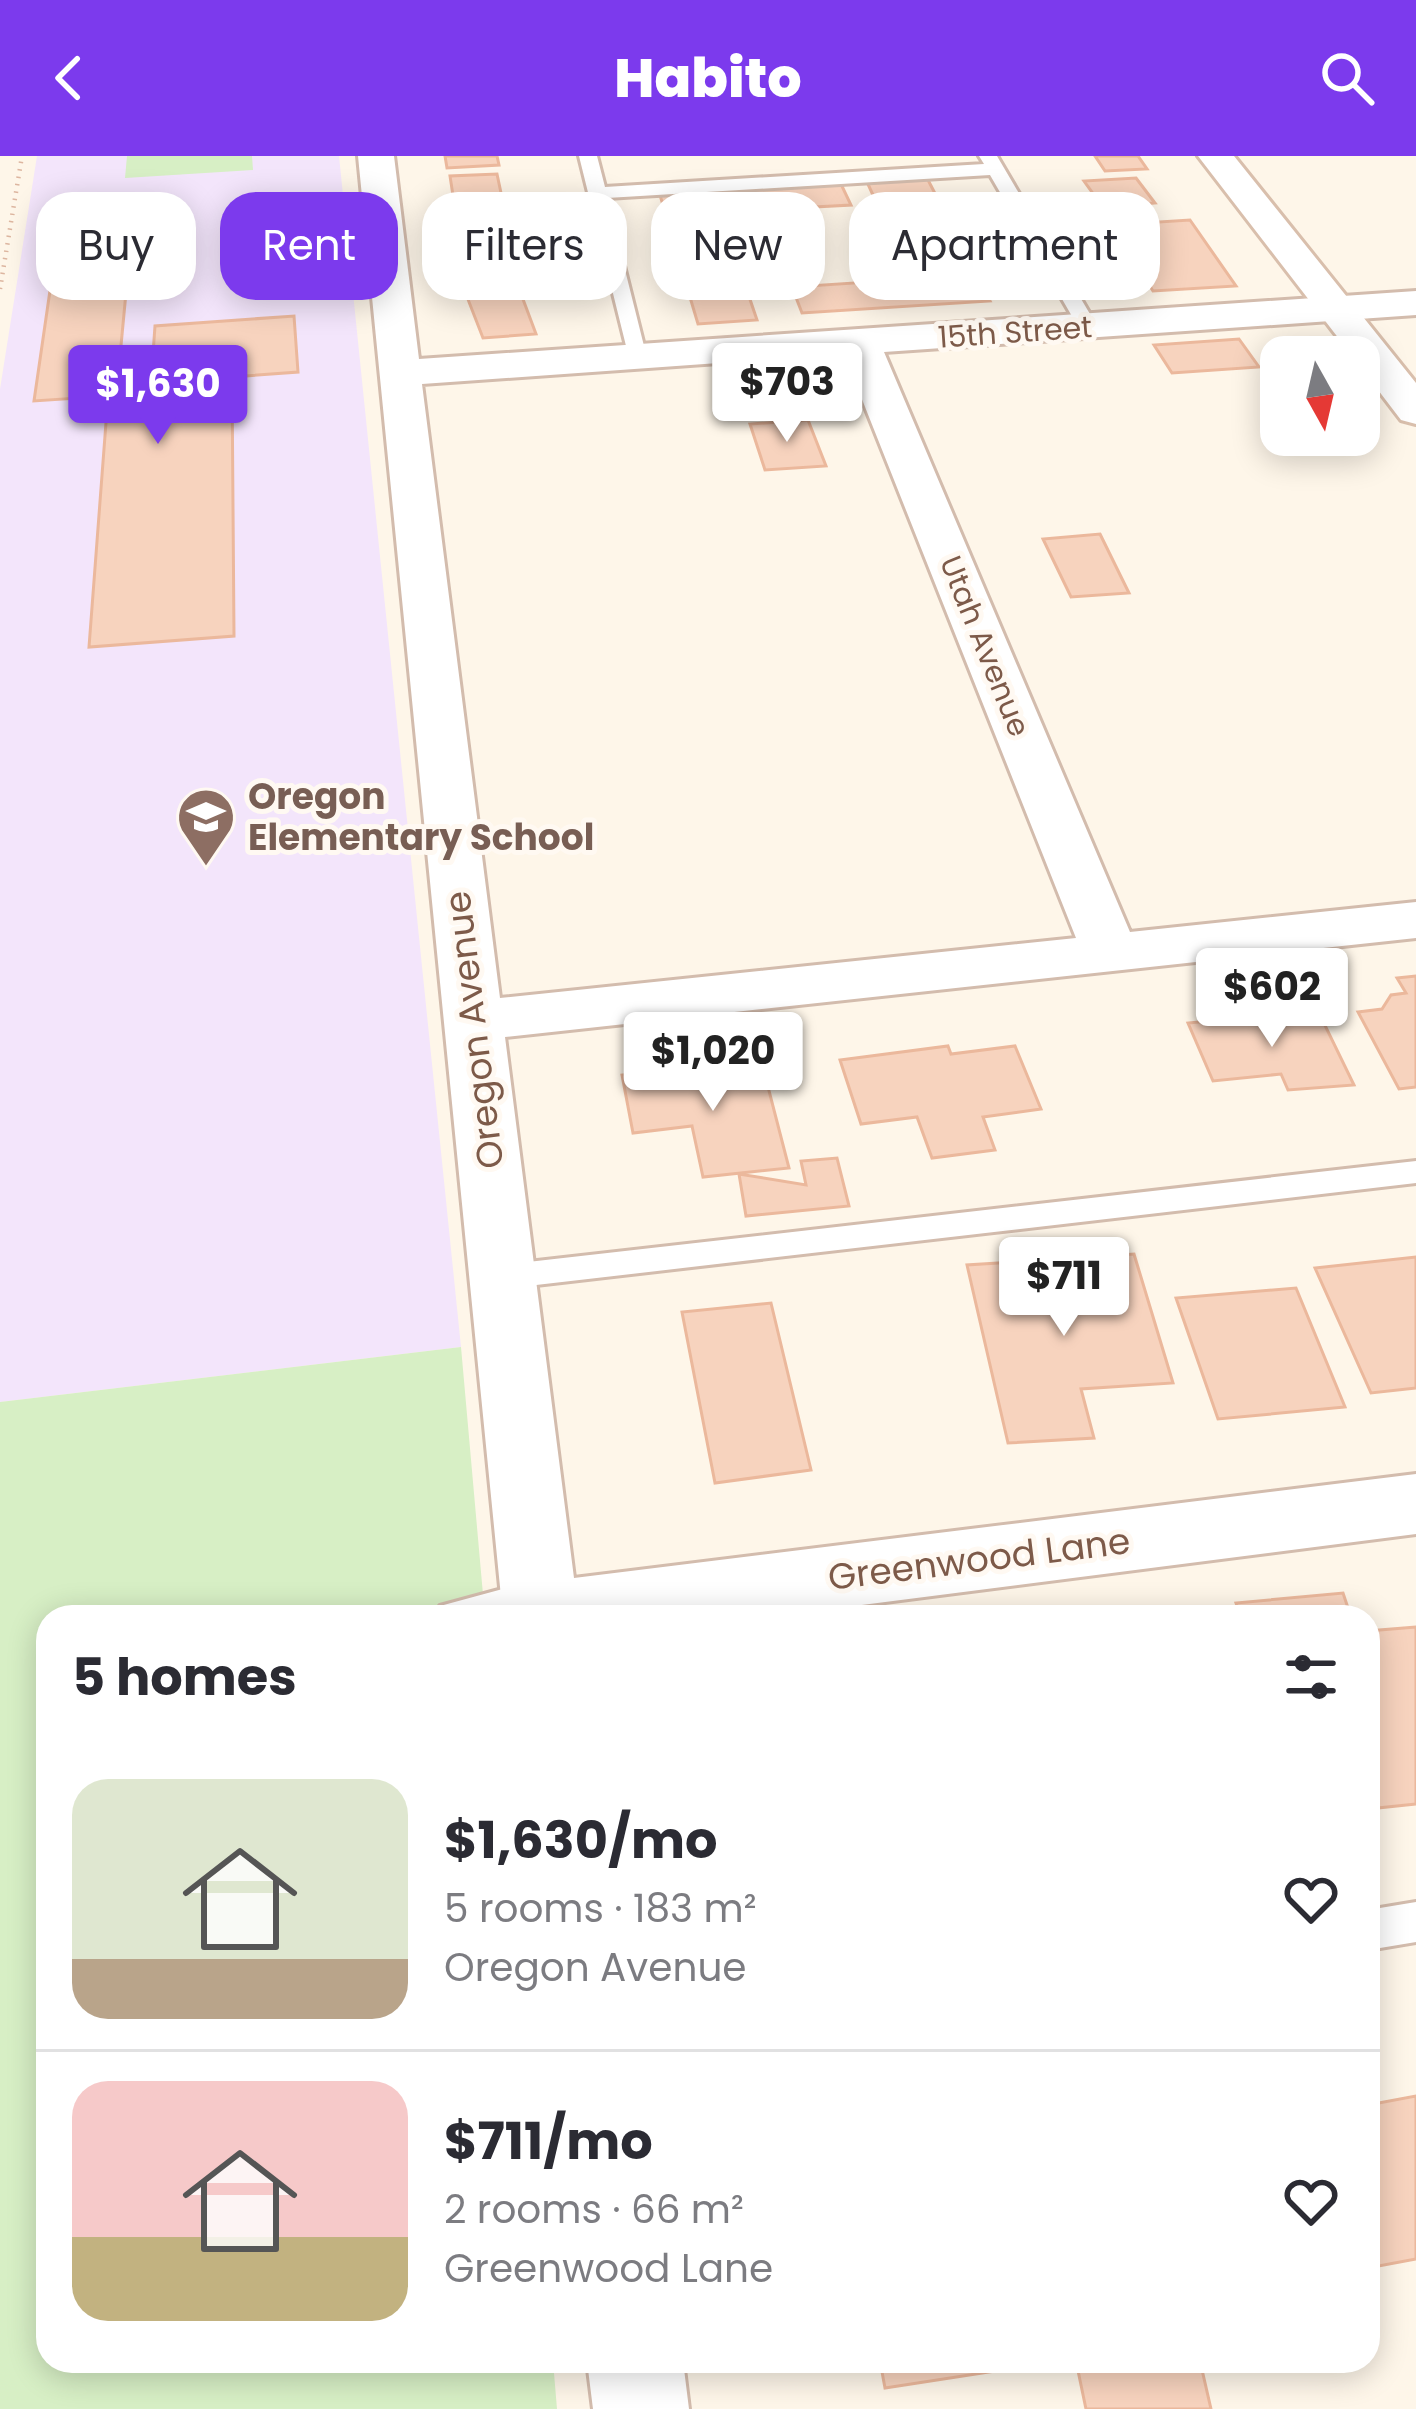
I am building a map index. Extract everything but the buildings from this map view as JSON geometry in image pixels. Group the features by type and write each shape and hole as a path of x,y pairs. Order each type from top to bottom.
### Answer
{"street":[{"name":"Oregon Avenue","path":"376,156 540,1605"},
{"path":"1216,156 1416,411"},
{"name":"15th Street","path":"398,374 1416,303"},
{"name":"Utah Avenue","path":"860,343 1109,950"},
{"path":"473,1021 1416,920"},
{"name":"Greenwood Lane","path":"573,1605 1416,1504"},
{"path":"636,2373 641,2409"}],"lane":[{"path":"588,156 597,192"},
{"path":"610,192 991,163 1087,326"},
{"path":"623,300 637,358"},
{"path":"502,1277 1416,1172"},
{"path":"1380,1928 1416,1922"}],"path":[{"path":"0,289 22,156"}],"shaded area":[{"name":"Oregon Elementary School","path":"37,156 339,156 343,192 220,192 220,300 354,300 461,1347 0,1402 0,389"}],"green space":[{"path":"127,156 252,156 253,170 125,178"},
{"path":"461,1347 484,1605 36,1605 36,2373 554,2373 557,2409 0,2409 0,1402"}],"place":[{"name":"Oregon Elementary School","path":"206,868"}]}
